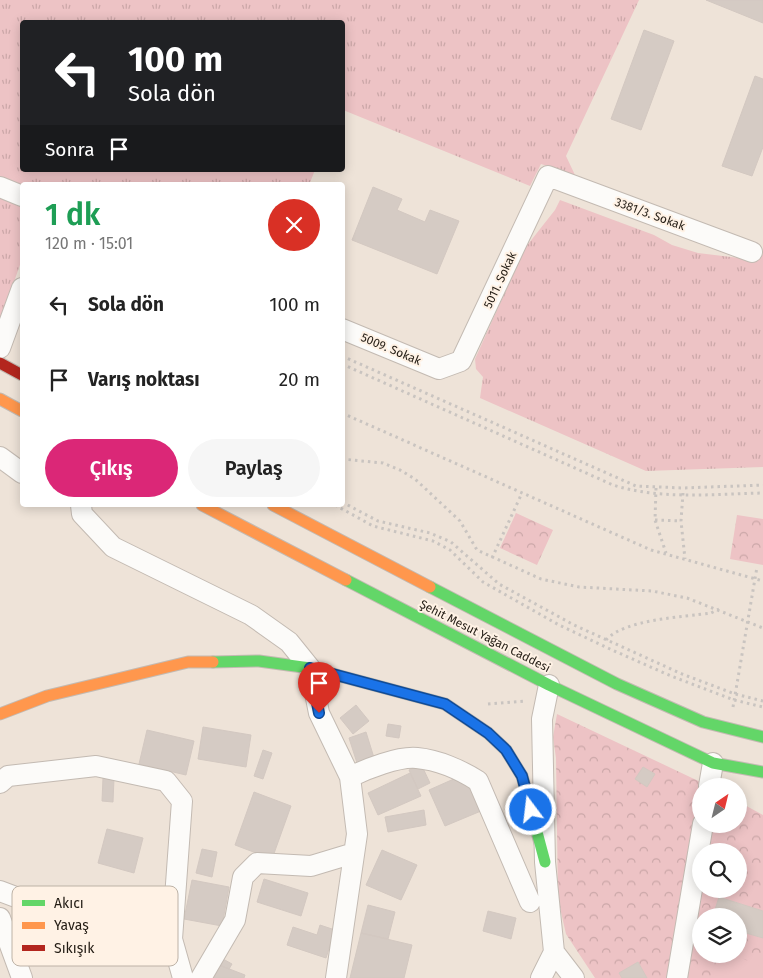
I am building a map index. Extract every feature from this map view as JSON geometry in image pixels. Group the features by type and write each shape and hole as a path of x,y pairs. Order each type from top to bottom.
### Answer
{"main road":[{"path":"0,363 20,374"},
{"path":"0,399 20,410"},
{"name":"Şehit Mesut Yağan Caddesi","path":"206,507 548,691 713,763 763,772"},
{"name":"Şehit Mesut Yağan Caddesi","path":"277,507 661,705 729,730 763,737"},
{"path":"0,714 47,696 188,662 259,662 310,668 445,704 488,733 506,750 522,776 545,862"},
{"path":"713,763 755,782"}],"street":[{"name":"3381/3. Sokak","path":"548,176 752,252"},
{"name":"5011. Sokak","path":"439,369 454,365 466,354 548,176"},
{"path":"0,187 20,195"},
{"path":"0,348 20,293"},
{"name":"5009. Sokak","path":"345,330 439,369"},
{"path":"0,457 20,472"},
{"path":"77,508 113,547 251,616 289,642 310,668 319,713 350,777 357,834 336,978"},
{"path":"548,691 542,719 545,862 554,952 574,978"},
{"path":"350,777 372,766 416,757 462,770 478,781 530,902"},
{"path":"710,778 713,763"},
{"path":"0,783 8,776 96,766 166,780 182,801 176,886"},
{"path":"677,978 701,833"},
{"path":"201,978 236,920 243,877 257,863 311,866 354,852"},
{"path":"0,890 12,895"},
{"path":"0,918 12,951"},
{"path":"541,978 554,952"},
{"path":"178,962 182,978"},
{"path":"18,966 22,978"}],"path":[{"path":"345,357 605,474 636,486 683,488 763,485"},
{"path":"345,365 613,485 632,491 656,494 763,492"},
{"path":"345,414 614,535 666,554 763,581"},
{"path":"345,459 383,463 408,474 460,521 477,550 541,579 579,587 652,591 686,598 719,609 747,623 763,628"},
{"path":"656,488 655,520 666,554"},
{"path":"683,488 681,521 685,559"},
{"path":"492,558 522,493"},
{"path":"345,504 378,521 430,534 451,542 499,584 574,626 735,694 763,702"},
{"path":"339,507 373,526 433,541 450,550 483,582 559,625 671,676 734,700 763,708"},
{"path":"655,520 681,521"},
{"path":"729,730 757,567"},
{"path":"606,640 610,635 629,627 711,614 719,609"},
{"path":"482,704 519,703 548,691"}],"green space":[{"path":"0,0 639,0 566,156 575,175 541,164 530,186 345,111 345,20 20,20 20,172 314,172 310,182 20,182 20,186 0,177"},
{"path":"0,195 20,203 20,265 0,322"},
{"path":"560,200 654,235 672,245 698,253 756,260 763,254 763,467 646,471 480,398 483,377 476,369 475,359 525,248 555,210"},
{"path":"516,513 553,530 537,565 500,548"},
{"path":"737,515 763,519 763,565 730,559"},
{"path":"557,714 692,778 692,833 747,833 748,807 763,815 763,978 595,978 566,934 558,899 556,758 553,737"},
{"path":"747,961 763,968 763,978 712,978 719,963 747,963"}],"building":[{"path":"706,0 763,0 763,23"},
{"path":"644,30 674,41 641,130 611,119"},
{"path":"755,76 763,79 763,147 752,176 722,166"},
{"path":"373,187 402,199 397,210 425,222 430,210 459,221 437,274 352,240"},
{"path":"356,705 369,721 353,734 340,718"},
{"path":"388,724 401,726 399,738 386,736"},
{"path":"203,727 251,735 246,767 198,759"},
{"path":"147,730 194,741 186,775 139,764"},
{"path":"366,732 375,761 358,766 349,738"},
{"path":"263,750 272,753 263,779 254,776"},
{"path":"421,764 430,783 418,789 409,770"},
{"path":"643,767 655,774 647,787 635,779"},
{"path":"410,773 421,796 378,815 368,793"},
{"path":"465,774 481,811 445,826 429,790"},
{"path":"103,778 114,778 113,802 102,801"},
{"path":"254,792 291,806 272,859 235,845"},
{"path":"424,810 426,825 388,832 385,817"},
{"path":"107,829 143,838 134,873 98,863"},
{"path":"202,849 217,852 212,877 196,873"},
{"path":"382,850 417,865 401,900 366,885"},
{"path":"264,879 308,893 301,916 257,902"},
{"path":"192,880 229,887 222,926 184,919"},
{"path":"719,898 722,898 763,911 763,938 747,933 747,908 716,908"},
{"path":"368,905 395,912 388,939 361,933"},
{"path":"488,911 516,918 511,939 483,931"},
{"path":"320,925 335,930 326,958 287,945 293,927 317,935"},
{"path":"361,933 412,945 404,978 350,978"},
{"path":"223,959 232,964 229,969 219,965"},
{"path":"638,962 647,978 622,978 619,973"},
{"path":"219,965 245,975 244,978 214,978"}],"traffic: fast":[{"path":"346,580 549,685 713,763 763,772"},
{"path":"430,587 617,684 703,722 763,737"},
{"path":"213,662 259,661 310,668 445,704 488,733 506,750 522,776 545,862"}],"traffic: slow":[{"path":"0,399 20,410"},
{"path":"206,507 346,580"},
{"path":"277,507 430,587"},
{"path":"0,714 47,696 188,662 213,662"}],"traffic: jam":[{"path":"0,363 20,374"}],"route":[{"path":"319,713 310,668 445,704 488,733 506,750 522,776 531,810"}]}
